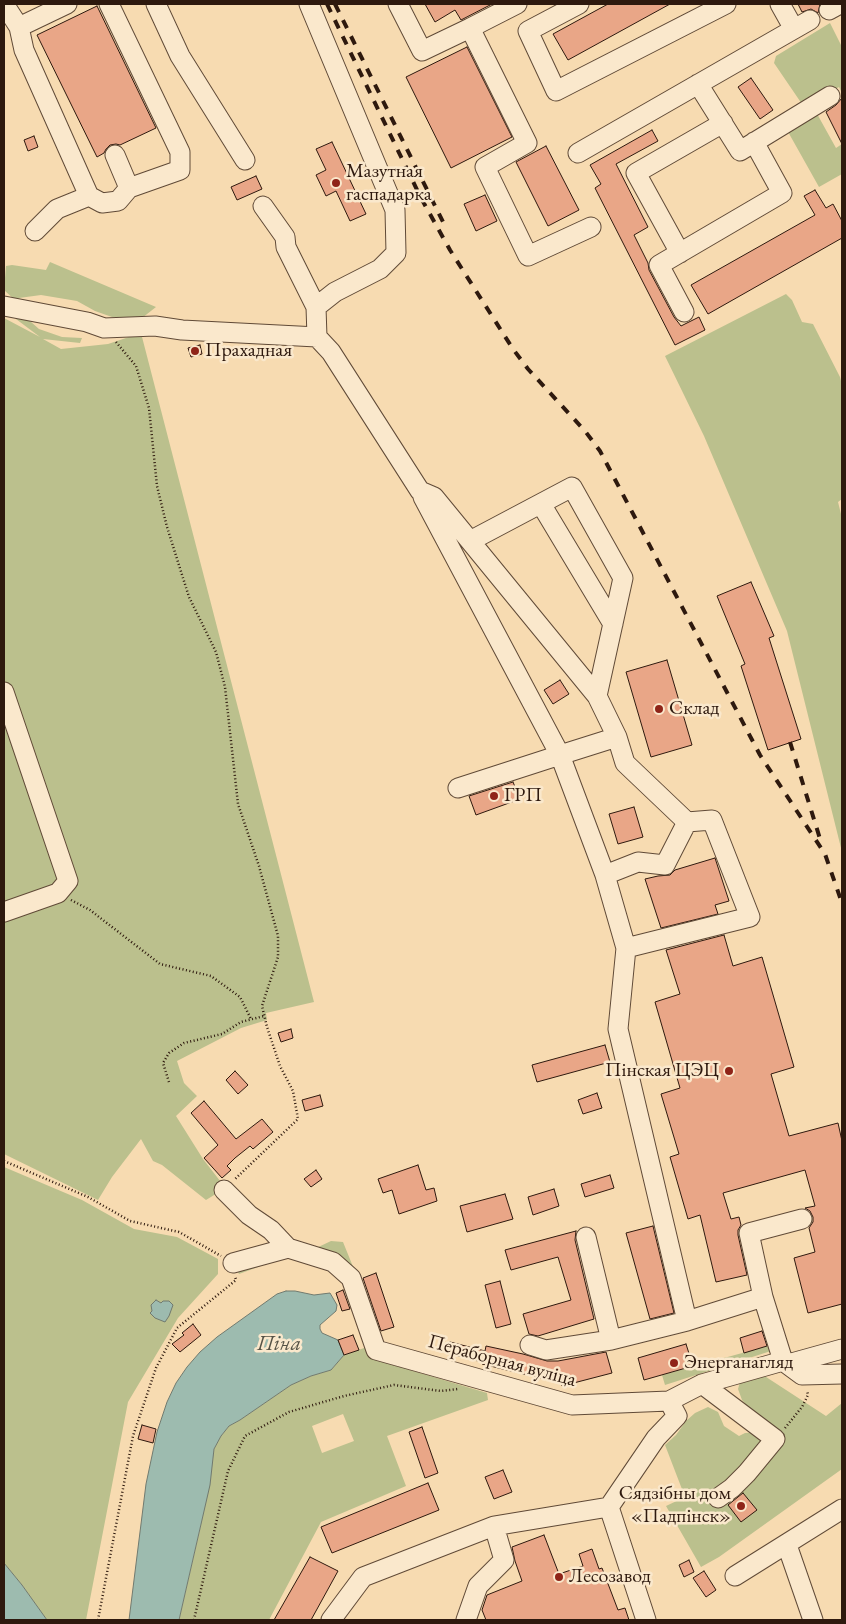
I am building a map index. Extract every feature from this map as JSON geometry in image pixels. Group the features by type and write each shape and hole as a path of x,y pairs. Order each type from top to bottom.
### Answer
{"street":[{"path":"4,4 19,27 24,50 89,196 102,202 118,201 129,188 180,170 180,152 109,4"},
{"path":"19,27 67,4"},
{"path":"156,4 180,56 245,160"},
{"path":"310,4 395,210 396,253 380,268 334,292 316,307"},
{"path":"398,4 422,51 517,4"},
{"path":"579,4 528,31 556,91 726,4"},
{"path":"578,153 802,25 780,4"},
{"path":"470,28 527,144 485,167 528,256 591,227"},
{"path":"698,84 740,150 830,96"},
{"path":"680,252 636,173 723,124"},
{"path":"684,312 659,265 782,193 754,142"},
{"path":"115,155 129,188"},
{"path":"35,231 57,209 89,196"},
{"path":"262,206 285,237 286,247 316,307 317,337 331,352 420,491 560,755 605,875 626,948 618,1029 687,1321"},
{"path":"4,306 87,322 104,328 155,326 182,330 317,337"},
{"path":"470,541 572,487 623,578 597,696"},
{"path":"420,491 434,497 597,696 617,737 625,763 687,822 712,820 750,916 626,948"},
{"path":"541,504 613,624"},
{"path":"4,692 68,881 58,893 4,912"},
{"path":"458,788 617,737"},
{"path":"605,875 638,862 665,865 687,822"},
{"name":"Пераборная вуліца","path":"224,1190 249,1216 271,1230 288,1248 333,1262 351,1278 376,1350 572,1405 669,1401 702,1384 791,1367 842,1374"},
{"path":"802,1219 749,1233 763,1297 791,1367 842,1349"},
{"path":"586,1237 611,1340"},
{"path":"233,1263 288,1248"},
{"path":"530,1345 546,1350 611,1340 687,1321 763,1297"},
{"path":"702,1384 775,1439 732,1488 718,1498"},
{"path":"332,1620 363,1577 494,1526 609,1507 656,1438 677,1416 669,1401"},
{"path":"609,1507 646,1620"},
{"path":"734,1576 787,1545 842,1509"},
{"path":"466,1620 478,1586 504,1560 494,1526"},
{"path":"787,1545 814,1620"}],"path":[{"path":"104,328 136,366 149,408 157,486 167,527 189,597 216,652 225,687 238,804 278,936 278,957 262,1006 280,1066 293,1091 298,1119 224,1190"},
{"path":"58,893 90,910 160,964 211,976 240,997 251,1019"},
{"path":"169,1082 164,1063 169,1052 184,1043 222,1034 241,1022 264,1016"},
{"path":"4,1161 88,1197 130,1221 179,1232 233,1263 236,1280 178,1328 156,1368 134,1436 98,1620"},
{"path":"775,1439 802,1408 808,1395 791,1367"},
{"path":"194,1620 228,1471 245,1436 289,1412 344,1396 394,1385 440,1391 459,1389"}],"green space":[{"path":"830,23 842,47 842,93 839,87 804,107 774,63 776,56"},
{"path":"816,112 836,148 842,144 842,174 819,187 787,130"},
{"path":"50,262 156,307 142,318 112,317 95,311 77,301 41,295 19,298 16,301 4,290 6,266 12,265 46,270"},
{"path":"786,294 792,300 802,322 813,324 840,377 842,385 842,499 838,502 842,518 842,852 787,631 704,436 665,356"},
{"path":"22,314 39,329 62,337 82,338 80,343 43,339 61,349 108,344 141,333 314,1002 266,1013 267,1020 241,1028 177,1061 184,1083 197,1096 176,1116 203,1159 224,1186 302,1247 312,1250 331,1241 343,1242 358,1279 314,1261 288,1256 239,1274 231,1258 272,1244 219,1192 206,1200 162,1165 153,1161 141,1139 112,1177 98,1200 4,1154 4,318 40,337 12,316"},
{"path":"4,1167 82,1200 134,1229 177,1237 218,1259 218,1274 178,1318 128,1402 86,1620 47,1620 4,1563"},
{"path":"775,1344 774,1350 665,1385 662,1375"},
{"path":"367,1347 377,1357 397,1366 487,1393 488,1400 387,1436 406,1486 321,1522 269,1620 179,1620 200,1529 214,1449 221,1436 229,1426 291,1385 331,1370 344,1355","holes":["343,1414 354,1441 322,1453 312,1426"]},
{"path":"763,1375 826,1416 842,1403 842,1469 719,1557 701,1567 666,1506 685,1497 665,1445 695,1413 708,1407 718,1412 724,1426 739,1436 745,1433 760,1432 752,1412 742,1400 738,1389 740,1382"}],"water":[{"name":"Піна","path":"286,1291 314,1295 330,1293 337,1305 336,1311 320,1325 320,1329 322,1333 338,1340 344,1355 331,1370 291,1385 229,1426 214,1449 210,1485 179,1620 129,1620 146,1484 157,1432 167,1402 176,1383 200,1352 217,1337 277,1294"},
{"path":"156,1300 161,1303 169,1301 173,1305 165,1322 155,1318 150,1313 152,1311 151,1305"},
{"path":"4,1563 22,1585 47,1620 4,1620"}],"building":[{"path":"425,4 492,4 461,20 455,10 435,22"},
{"path":"608,4 670,4 568,60 553,34"},
{"path":"798,4 820,4 818,13 811,9 802,12"},
{"path":"97,6 156,128 120,145 110,145 104,153 97,157 37,35"},
{"path":"467,47 512,137 451,168 406,77"},
{"path":"751,78 773,110 760,119 738,87"},
{"path":"842,98 842,144 826,112"},
{"path":"652,130 658,141 616,164 648,227 634,235 648,263 649,270 674,317 681,326 699,317 705,330 675,345 595,188 601,184 590,165"},
{"path":"34,136 38,147 28,151 24,140"},
{"name":"Мазутная гаспадарка","path":"332,142 366,214 350,221 336,191 326,196 316,175 326,170 316,149"},
{"path":"546,146 579,210 548,226 516,162"},
{"path":"256,176 262,189 237,200 231,187"},
{"path":"815,190 826,208 833,204 842,221 842,238 708,314 691,285 815,215 804,196"},
{"path":"485,195 497,221 476,231 464,204"},
{"name":"Прахадная","path":"200,345 202,354 191,357 188,348"},
{"path":"751,582 774,636 769,638 801,739 768,750 741,666 745,664 717,596"},
{"name":"Склад","path":"667,660 692,745 651,757 626,672"},
{"path":"560,680 569,694 553,704 544,690"},
{"name":"ГРП","path":"513,782 520,799 476,815 469,796"},
{"path":"634,807 643,837 618,844 609,814"},
{"path":"715,858 729,901 715,905 718,914 661,928 645,879 670,875 675,870"},
{"name":"Пінская ЦЭЦ","path":"724,935 733,966 762,957 794,1067 771,1074 789,1136 838,1123 842,1141 842,1304 808,1313 794,1258 815,1252 809,1228 813,1222 813,1217 810,1211 805,1208 815,1206 805,1170 723,1193 731,1219 739,1217 741,1225 738,1235 747,1275 716,1282 700,1215 688,1219 670,1157 679,1154 661,1094 680,1088 655,1002 680,994 666,950"},
{"path":"291,1029 293,1038 281,1042 278,1033"},
{"path":"605,1045 610,1062 537,1082 532,1065"},
{"path":"235,1071 248,1085 238,1094 226,1080"},
{"path":"597,1093 602,1108 583,1114 578,1100"},
{"path":"320,1095 323,1106 305,1111 302,1100"},
{"path":"204,1101 236,1139 262,1119 273,1132 253,1149 250,1146 235,1158 227,1166 231,1170 222,1178 204,1158 218,1145 191,1113"},
{"path":"418,1165 426,1190 434,1188 437,1201 399,1214 392,1190 383,1193 378,1179"},
{"path":"316,1170 322,1179 311,1187 304,1179"},
{"path":"610,1175 614,1188 585,1197 581,1184"},
{"path":"554,1189 559,1206 533,1215 528,1197"},
{"path":"505,1194 513,1219 467,1232 460,1206"},
{"path":"653,1226 674,1313 650,1319 626,1233"},
{"path":"576,1231 575,1240 594,1319 538,1336 529,1334 523,1314 571,1300 558,1257 511,1270 505,1250"},
{"path":"376,1273 394,1327 381,1331 363,1278"},
{"path":"500,1281 511,1324 496,1328 485,1285"},
{"path":"343,1290 350,1309 342,1311 336,1293"},
{"path":"193,1324 201,1335 180,1352 172,1344 184,1335 182,1333"},
{"path":"762,1331 767,1346 744,1353 740,1338"},
{"path":"353,1335 359,1350 344,1355 338,1340"},
{"path":"450,1342 485,1351 486,1346 547,1361 558,1361 606,1352 612,1373 562,1386 561,1383 482,1364 482,1362 447,1353"},
{"path":"686,1344 693,1366 644,1380 638,1358"},
{"path":"142,1425 156,1429 153,1443 138,1439"},
{"path":"422,1427 438,1473 425,1478 409,1432"},
{"path":"503,1470 512,1492 494,1499 485,1477"},
{"path":"428,1483 439,1510 332,1553 321,1527"},
{"name":"Сядзібны дом «Падпінск»","path":"743,1493 757,1510 741,1522 728,1505"},
{"name":"Лесозавод","path":"544,1535 559,1574 583,1566 579,1554 592,1549 599,1569 602,1568 618,1610 625,1608 629,1620 486,1620 482,1610 487,1595 522,1581 512,1547"},
{"path":"310,1557 338,1571 311,1620 274,1620"},
{"path":"689,1560 694,1572 684,1577 679,1565"},
{"path":"704,1571 716,1590 706,1597 693,1578"}],"railway":[{"path":"327,4 421,198 450,250 513,349 528,369 585,431 600,451 760,755 825,854 842,903"},
{"path":"335,4 446,228"},
{"path":"790,742 821,842"}],"place":[{"name":"Мазутная гаспадарка","path":"336,183"},
{"name":"Прахадная","path":"195,351"},
{"name":"Склад","path":"659,709"},
{"name":"ГРП","path":"494,796"},
{"name":"Пінская ЦЭЦ","path":"729,1071"},
{"name":"Энерганагляд","path":"674,1363"},
{"name":"Сядзібны дом «Падпінск»","path":"741,1506"},
{"name":"Лесозавод","path":"559,1577"}]}
